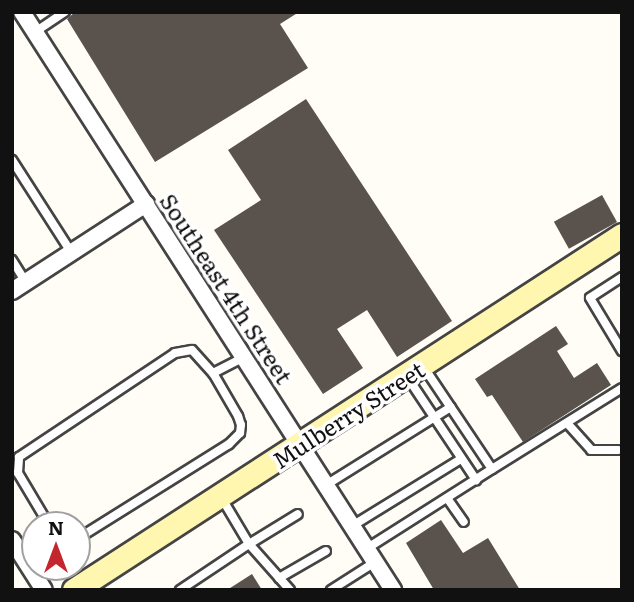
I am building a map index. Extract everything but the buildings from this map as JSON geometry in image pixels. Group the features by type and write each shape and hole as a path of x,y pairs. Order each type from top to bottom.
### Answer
{"street":[{"name":"Southeast 4th Street","path":"22,12 393,590"},
{"path":"19,286 146,204"},
{"name":"Mulberry Street","path":"74,590 622,235"},
{"path":"12,540 44,590"}],"lane":[{"path":"34,32 65,12"},
{"path":"12,160 71,252"},
{"path":"12,260 19,286"},
{"path":"622,277 590,298 622,351"},
{"path":"41,511 18,473 19,457 182,349 192,350 213,373 238,416 242,425 240,433 229,444 91,530"},
{"path":"213,373 244,357"},
{"path":"415,371 451,407 492,469"},
{"path":"415,371 435,418 476,480"},
{"path":"331,590 447,498 622,388"},
{"path":"326,485 451,407"},
{"path":"567,423 592,450 618,450"},
{"path":"352,526 461,459"},
{"path":"220,496 249,544 290,590"},
{"path":"447,498 464,522"},
{"path":"180,590 298,514"},
{"path":"279,578 326,551"}]}
